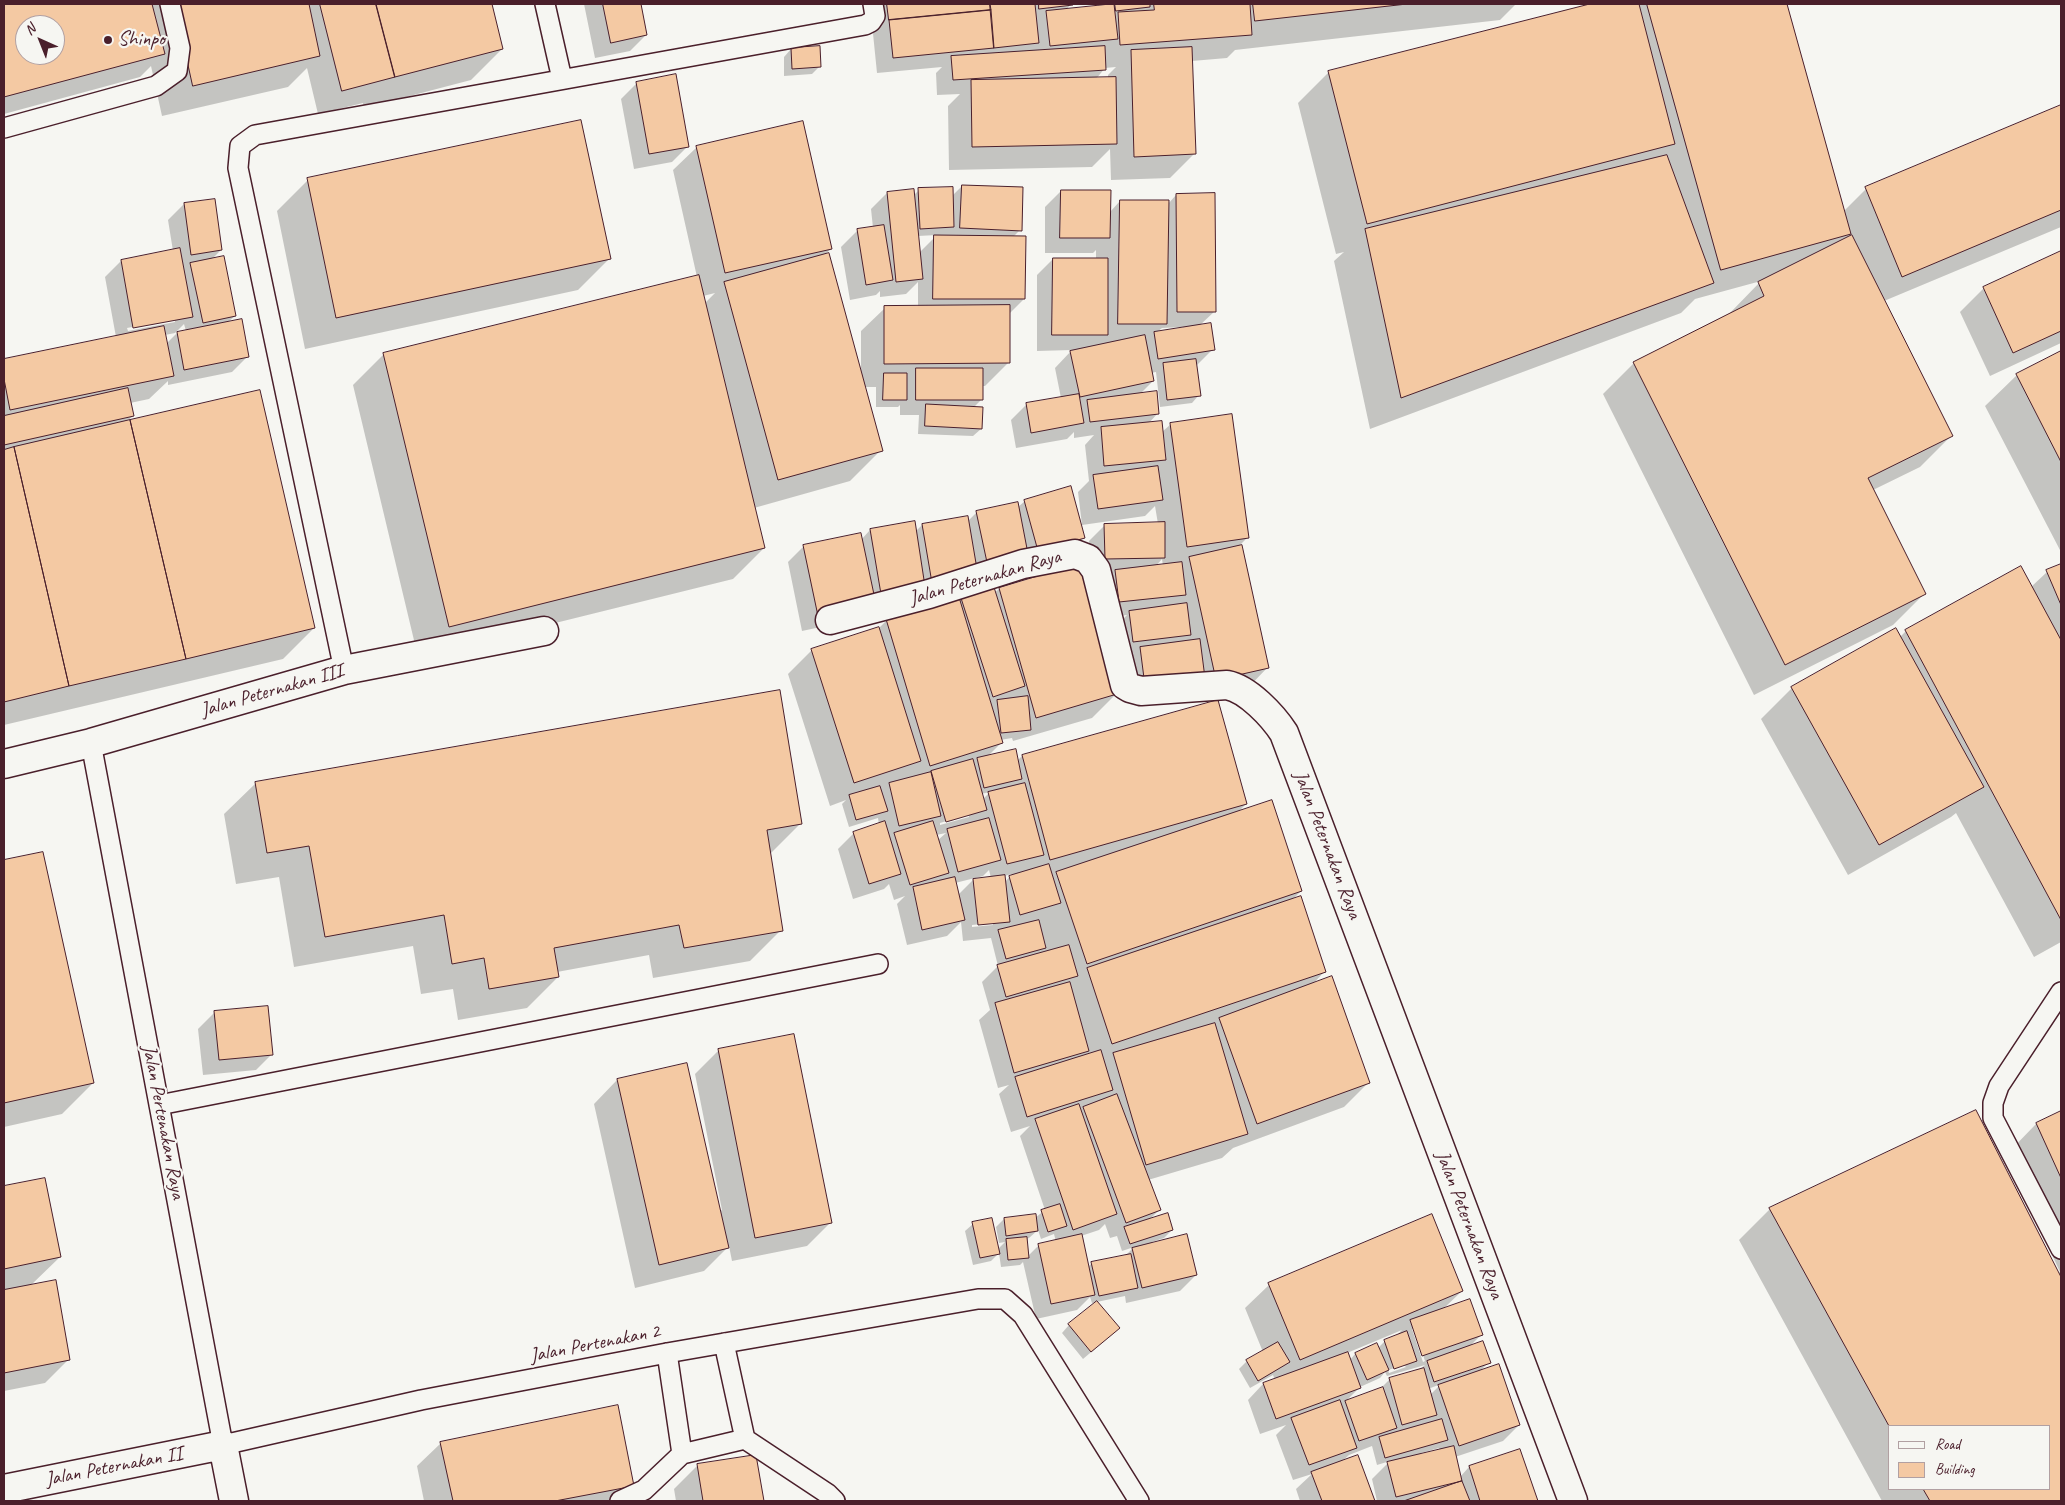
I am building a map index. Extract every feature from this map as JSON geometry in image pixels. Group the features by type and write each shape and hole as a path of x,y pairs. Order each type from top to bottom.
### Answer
{"street":[{"name":"Jalan Peternakan Raya","path":"830,620 929,594 1023,564 1075,554 1088,559 1096,570 1125,685 1141,691 1234,686 1275,719 1284,733 1572,1501"},
{"name":"Jalan Peternakan III","path":"4,764 91,743 344,670 544,631"},
{"name":"Jalan Peternakan II","path":"4,1489 224,1446"},
{"name":"Jalan Pertenakan Raya","path":"224,1446 234,1501"}],"lane":[{"path":"4,128 156,86 177,71 180,48 170,4"},
{"path":"545,4 562,80"},
{"path":"344,670 238,168 240,146 255,135 865,25 871,22 875,16 873,4"},
{"name":"Jalan Pertenakan Raya","path":"91,743 224,1446"},
{"path":"160,1105 878,964"},
{"path":"2061,992 2000,1086 1993,1103 1992,1118 2061,1249"},
{"name":"Jalan Pertenakan 2","path":"224,1446 422,1400 667,1353 978,1299 1005,1299 1024,1315 1139,1501"},
{"path":"724,1343 745,1439 828,1494 835,1501"},
{"path":"667,1353 682,1454"},
{"path":"620,1501 644,1490 682,1454 745,1439"}],"building":[{"name":"Shinpo","path":"4,4 152,4 165,54 4,97"},
{"path":"175,4 309,4 320,56 193,86"},
{"path":"320,4 376,4 395,77 342,91"},
{"path":"376,4 492,4 503,49 395,77"},
{"path":"603,4 641,4 647,35 611,43"},
{"path":"887,4 990,4 991,10 889,20"},
{"path":"990,4 1035,4 1039,43 994,48"},
{"path":"1039,4 1073,4 1073,5 1039,9"},
{"path":"1114,4 1118,39 1050,46 1046,11"},
{"path":"1115,4 1150,4 1150,7 1116,11"},
{"path":"1154,4 1250,4 1252,35 1120,45 1118,12 1154,10"},
{"path":"1253,4 1407,4 1255,21"},
{"path":"1590,4 1639,4 1675,144 1367,224 1328,71"},
{"path":"1647,4 1787,4 1851,234 1721,270"},
{"path":"991,10 994,48 893,58 889,20"},
{"path":"820,46 821,67 792,69 791,48"},
{"path":"1105,46 1106,70 953,80 951,56"},
{"path":"1192,47 1196,154 1134,157 1131,50"},
{"path":"676,74 689,147 649,154 636,82"},
{"path":"1116,77 1117,144 972,147 971,80"},
{"path":"2061,105 2061,210 1902,277 1865,187"},
{"path":"581,120 611,259 336,318 307,178"},
{"path":"803,121 832,249 725,273 696,146"},
{"path":"1667,155 1714,283 1401,398 1365,229"},
{"path":"962,185 1023,187 1022,231 960,228"},
{"path":"953,187 954,227 920,229 918,188"},
{"path":"914,189 923,279 896,282 887,192"},
{"path":"1061,190 1111,190 1110,238 1060,238"},
{"path":"1215,193 1216,312 1177,312 1176,194"},
{"path":"215,199 222,250 191,255 184,203"},
{"path":"1120,200 1169,200 1167,324 1118,324"},
{"path":"884,225 893,280 866,285 857,229"},
{"path":"934,235 1026,236 1025,299 933,299"},
{"path":"1852,235 1953,436 1868,478 1926,594 1785,665 1633,362 1764,296 1758,282"},
{"path":"180,248 193,317 133,328 121,260"},
{"path":"2061,251 2061,331 2013,353 1983,287"},
{"path":"829,253 883,451 778,480 724,282"},
{"path":"224,256 236,316 203,323 190,263"},
{"path":"1053,258 1108,258 1108,335 1052,335"},
{"path":"699,275 765,548 449,627 383,353"},
{"path":"1010,305 1010,363 884,364 884,306"},
{"path":"242,319 249,357 184,370 177,332"},
{"path":"1211,323 1215,350 1158,359 1154,332"},
{"path":"164,326 174,376 10,410 4,379 4,359"},
{"path":"1145,335 1154,381 1080,397 1070,351"},
{"path":"2061,351 2061,462 2016,374"},
{"path":"1196,359 1201,396 1167,400 1163,363"},
{"path":"916,368 983,368 983,400 916,400"},
{"path":"884,373 907,373 907,400 883,400"},
{"path":"128,388 134,416 4,445 4,416"},
{"path":"260,390 315,628 186,659 130,420"},
{"path":"1157,391 1159,414 1090,422 1087,400"},
{"path":"1079,394 1084,423 1031,433 1026,403"},
{"path":"926,404 983,407 982,429 925,426"},
{"path":"1232,414 1249,538 1187,547 1170,423"},
{"path":"130,420 186,659 69,686 14,447"},
{"path":"1162,421 1166,460 1104,466 1101,427"},
{"path":"14,447 69,686 4,702 4,450"},
{"path":"1158,466 1163,500 1098,509 1093,475"},
{"path":"1071,486 1085,538 1038,551 1024,500"},
{"path":"1018,502 1029,559 988,567 976,511"},
{"path":"968,516 978,575 932,583 922,524"},
{"path":"915,521 926,593 882,600 870,529"},
{"path":"1165,522 1165,558 1105,559 1104,524"},
{"path":"861,533 876,604 818,616 803,545"},
{"path":"1242,545 1269,668 1216,680 1189,557"},
{"path":"1182,562 1186,595 1119,602 1115,570"},
{"path":"1079,564 1117,694 1036,718 999,588"},
{"path":"2061,564 2061,605 2046,570"},
{"path":"2021,566 2061,640 2061,920 1905,630"},
{"path":"993,584 1025,686 993,697 960,595"},
{"path":"959,597 1003,743 930,766 886,619"},
{"path":"1187,603 1191,635 1133,642 1129,611"},
{"path":"879,627 921,761 854,783 811,649"},
{"path":"1896,628 1984,787 1879,845 1791,687"},
{"path":"1200,639 1205,678 1145,686 1140,647"},
{"path":"780,690 802,824 767,830 783,931 684,948 679,925 554,948 559,977 489,989 484,958 452,964 444,915 325,937 309,846 267,853 255,782"},
{"path":"1028,696 1031,730 1001,733 997,700"},
{"path":"1218,700 1247,804 1050,860 1022,755"},
{"path":"1016,749 1022,779 984,788 977,758"},
{"path":"973,759 987,810 946,822 931,771"},
{"path":"931,772 941,816 899,826 889,783"},
{"path":"1025,783 1044,855 1007,864 988,792"},
{"path":"880,786 888,811 856,820 849,795"},
{"path":"1272,800 1302,891 1087,964 1056,872"},
{"path":"989,818 1001,860 958,872 947,829"},
{"path":"885,821 901,874 869,884 853,832"},
{"path":"933,821 949,873 910,885 894,833"},
{"path":"43,852 94,1083 4,1103 4,860"},
{"path":"1049,864 1061,903 1020,915 1009,876"},
{"path":"1005,875 1010,922 978,925 973,879"},
{"path":"955,877 965,920 922,930 913,887"},
{"path":"1301,896 1326,972 1112,1044 1087,968"},
{"path":"1039,920 1046,948 1006,959 998,930"},
{"path":"1069,945 1078,976 1006,997 997,965"},
{"path":"1332,976 1370,1083 1257,1124 1219,1018"},
{"path":"1070,982 1089,1051 1014,1073 995,1003"},
{"path":"268,1006 273,1055 219,1060 214,1011"},
{"path":"1215,1023 1248,1134 1146,1165 1113,1053"},
{"path":"794,1034 832,1223 755,1238 718,1049"},
{"path":"1101,1050 1113,1090 1027,1117 1015,1077"},
{"path":"687,1063 729,1248 659,1265 617,1079"},
{"path":"1117,1094 1161,1210 1126,1223 1083,1107"},
{"path":"1079,1104 1117,1214 1073,1230 1035,1119"},
{"path":"1976,1110 2061,1277 2061,1501 1930,1501 1924,1490 2050,1490 2050,1425 1888,1425 1769,1208"},
{"path":"2061,1111 2061,1178 2036,1123"},
{"path":"45,1178 61,1257 4,1269 4,1186"},
{"path":"1060,1204 1067,1226 1048,1232 1041,1210"},
{"path":"1168,1213 1173,1230 1130,1244 1124,1227"},
{"path":"1036,1214 1038,1231 1006,1236 1004,1218"},
{"path":"1432,1214 1463,1291 1300,1360 1268,1283"},
{"path":"992,1218 1000,1254 980,1258 972,1222"},
{"path":"1082,1234 1095,1295 1051,1304 1038,1244"},
{"path":"1187,1234 1197,1275 1142,1288 1132,1248"},
{"path":"1027,1237 1029,1258 1008,1260 1006,1239"},
{"path":"1131,1254 1138,1288 1099,1296 1091,1262"},
{"path":"56,1280 70,1360 4,1373 4,1290"},
{"path":"1470,1299 1483,1335 1422,1356 1410,1320"},
{"path":"1097,1301 1120,1328 1091,1352 1068,1324"},
{"path":"1407,1331 1417,1361 1394,1369 1384,1340"},
{"path":"1483,1341 1491,1363 1434,1382 1427,1361"},
{"path":"1278,1342 1290,1362 1258,1381 1246,1360"},
{"path":"1377,1343 1389,1370 1367,1380 1355,1353"},
{"path":"1348,1352 1361,1388 1276,1419 1263,1383"},
{"path":"1499,1364 1520,1425 1459,1446 1438,1385"},
{"path":"1424,1368 1437,1415 1402,1425 1389,1378"},
{"path":"1383,1387 1397,1428 1359,1441 1345,1401"},
{"path":"1340,1400 1357,1448 1309,1465 1291,1418"},
{"path":"618,1405 634,1486 555,1501 453,1501 440,1442"},
{"path":"1442,1419 1448,1440 1385,1458 1379,1437"},
{"path":"1454,1446 1462,1481 1396,1497 1387,1462"},
{"path":"1520,1449 1538,1501 1480,1501 1469,1466"},
{"path":"756,1455 764,1501 703,1501 697,1464"},
{"path":"1358,1455 1375,1501 1322,1501 1311,1472"},
{"path":"1462,1481 1470,1501 1404,1501"}],"place":[{"name":"Shinpo","path":"108,40"}]}
